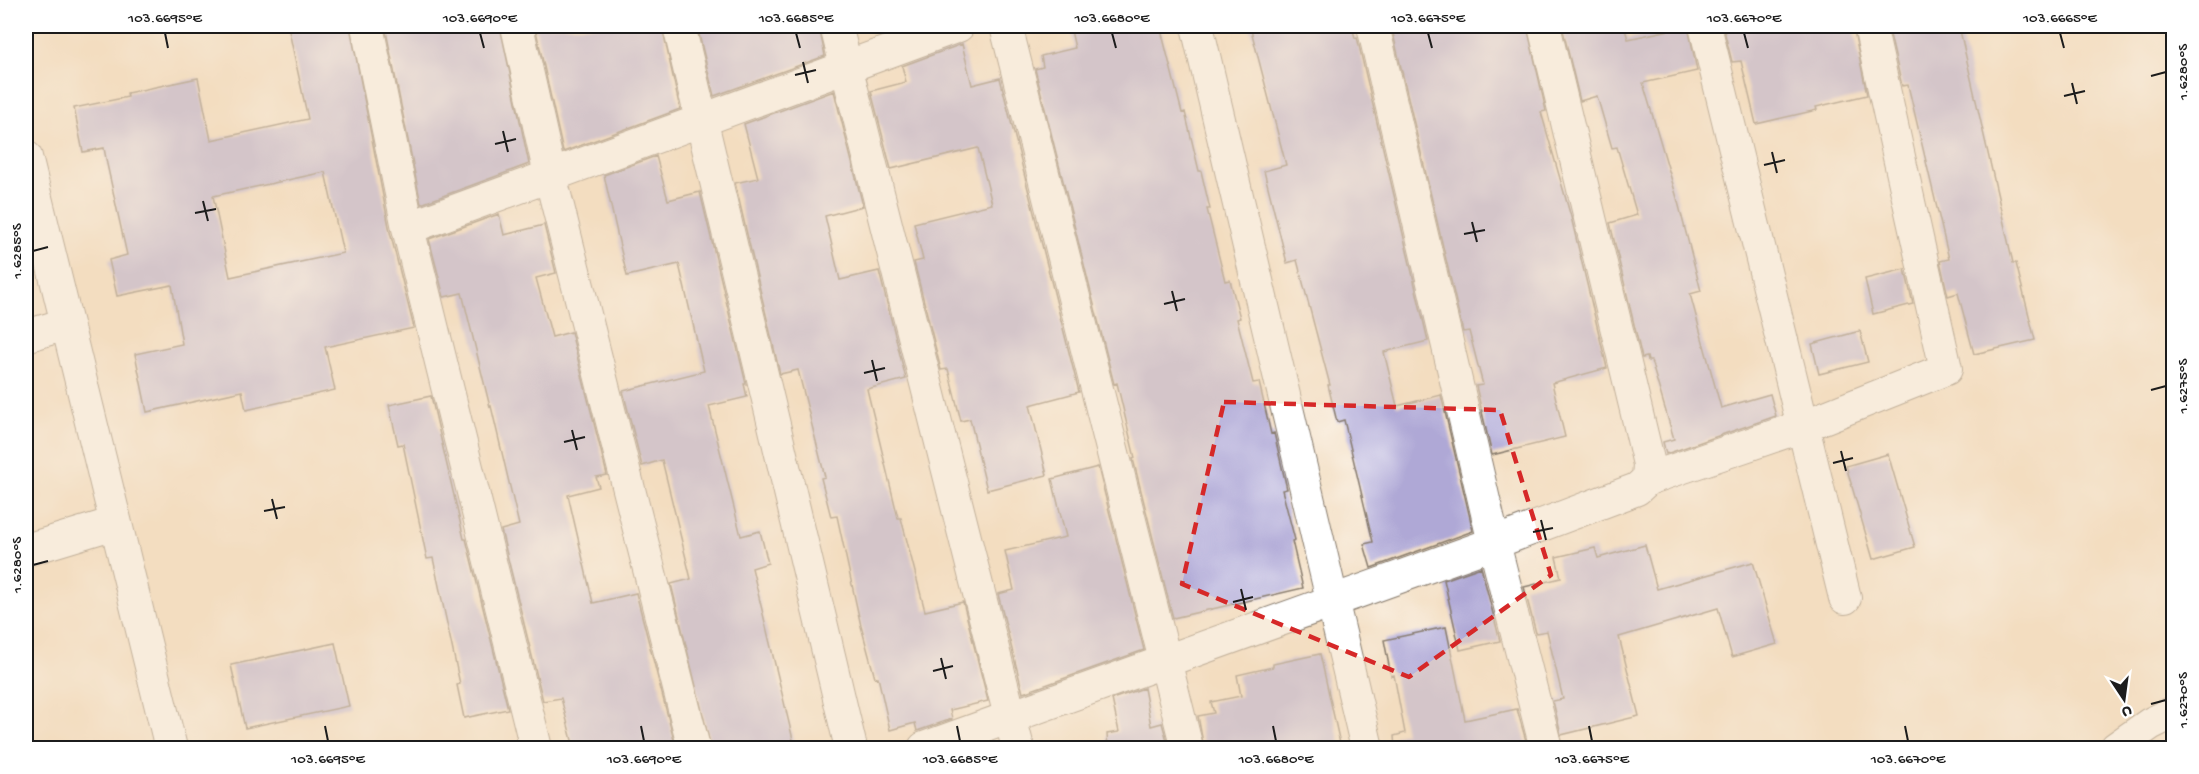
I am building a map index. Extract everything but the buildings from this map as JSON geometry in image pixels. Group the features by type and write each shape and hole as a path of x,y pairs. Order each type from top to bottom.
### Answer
{"street":[{"path":"367,26 408,228 536,748"},
{"path":"517,26 550,175 694,748"},
{"path":"679,26 851,748"},
{"path":"837,26 845,67 1018,748"},
{"path":"408,228 958,26"},
{"path":"1006,26 1187,748"},
{"path":"1197,26 1367,748"},
{"path":"1373,26 1494,543 1546,748"},
{"path":"1544,26 1649,464 1648,479"},
{"path":"1705,26 1845,598"},
{"path":"924,748 1494,543 1637,489 1648,479 1803,426 1946,369 1870,26"},
{"path":"26,157 171,748"},
{"path":"26,336 66,324"},
{"path":"26,550 115,523"},
{"path":"2116,748 2150,724 2174,712"}],"highlighted area":[{"path":"1224,402 1500,410 1551,575 1409,677 1182,584"}]}
